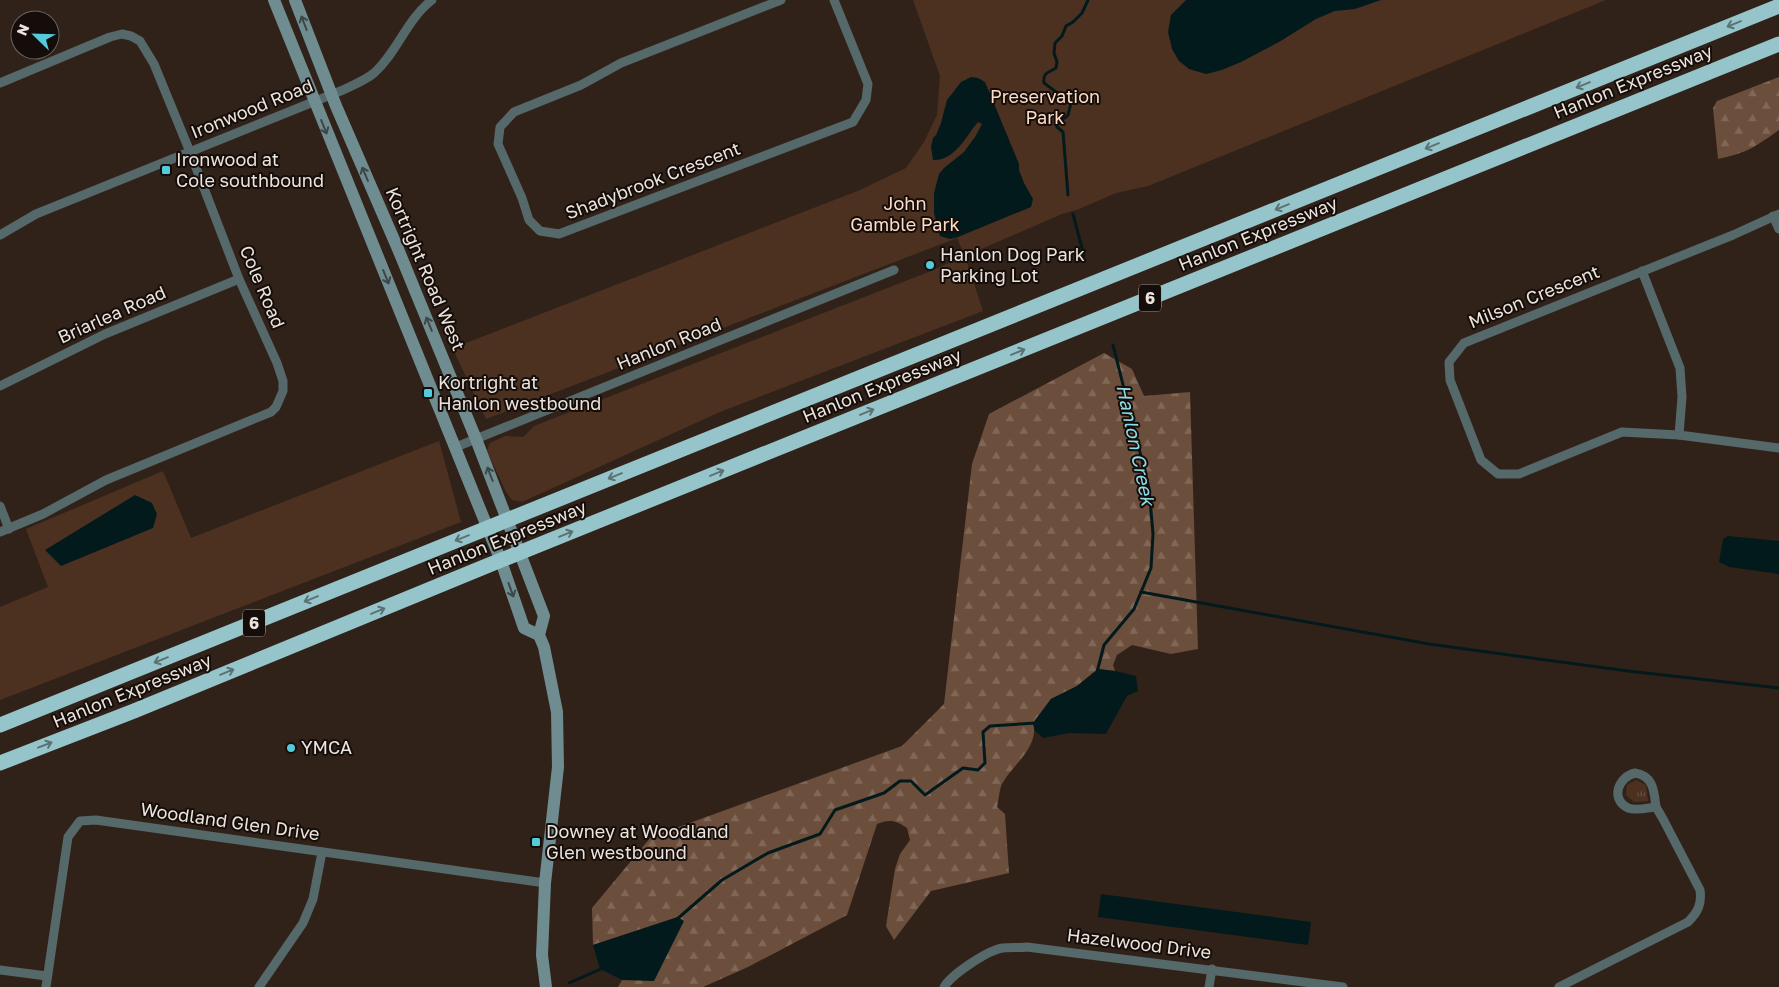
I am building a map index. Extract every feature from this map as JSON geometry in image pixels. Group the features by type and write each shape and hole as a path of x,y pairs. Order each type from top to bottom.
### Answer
{"highway":[{"name":"Hanlon Expressway","path":"0,725 1779,6"},
{"name":"Hanlon Expressway","path":"0,763 134,711 1779,44"}],"street":[{"path":"274,0 456,447 501,561 524,628 539,635 544,647 557,712 558,758 545,883 542,955 546,987"},
{"name":"Kortright Road West","path":"295,0 521,553 544,616 539,635"},
{"name":"Ironwood Road","path":"0,235 36,214 314,102 373,74 387,59 402,33 418,13 432,0"},
{"name":"Shadybrook Crescent","path":"781,0 621,63 581,85 514,112 500,127 498,144 522,198 529,220 540,231 559,234 853,122 866,100 868,84 834,0"},
{"name":"Cole Road","path":"0,83 110,37 122,34 140,41 146,49 190,152 239,279 277,363 283,381 283,391 271,412 106,480 43,514 4,531"},
{"path":"1776,215 1779,229"},
{"name":"Milson Crescent","path":"1776,215 1733,235 1464,343 1449,362 1450,380 1481,460 1498,474 1519,474 1622,432 1679,435 1779,448"},
{"name":"Hanlon Road","path":"456,447 894,270"},
{"path":"1642,271 1680,368 1682,397 1679,435"},
{"name":"Briarlea Road","path":"0,386 105,334 239,279"},
{"path":"0,506 4,531"},
{"path":"1559,987 1579,983 1688,922 1699,908 1700,890 1656,807 1653,786 1646,776 1635,773 1624,777 1620,782 1618,794 1623,804 1634,809 1656,807"},
{"name":"Woodland Glen Drive","path":"46,987 68,837 80,821 96,820 545,883"},
{"path":"259,987 303,923 314,900 322,852"},
{"name":"Hazelwood Drive","path":"944,987 948,981 972,962 1002,948 1027,947 1342,987"},
{"path":"1209,987 1212,969"},
{"path":"0,970 47,976"}],"green space":[{"name":"Preservation Park","path":"913,0 1606,0 1148,186 1116,193 1079,209 1062,214 965,256 957,238 486,419 450,343 456,347 860,190 906,168 924,142 937,115 940,76"},
{"path":"1779,77 1779,130 1750,149 1718,159 1713,108 1717,101"},
{"path":"965,256 983,311 720,412 522,502 512,500 506,492 487,451 490,443 505,436 523,437 534,426 926,273"},
{"path":"1104,353 1132,369 1144,396 1190,392 1198,649 1171,654 1132,645 1117,655 1113,665 1115,671 1098,669 1077,686 1051,699 1033,723 1034,732 1029,748 1006,777 1000,789 997,807 1005,814 1009,873 931,891 894,940 886,926 895,869 900,854 910,840 907,828 903,825 892,821 881,822 877,824 847,915 748,967 703,987 618,987 622,980 654,980 678,917 593,945 592,908 651,837 902,746 944,704 972,464 989,414"},
{"path":"439,441 461,522 0,700 0,607 48,587 26,529 163,471 191,538"},
{"path":"1636,780 1646,785 1648,801 1634,802 1626,795 1627,785"}],"water":[{"path":"1186,0 1381,0 1355,9 1335,11 1316,19 1279,42 1241,62 1206,74 1189,69 1179,61 1172,49 1168,32 1171,15"},
{"path":"971,77 985,82 1019,164 1019,170 1024,183 1033,199 1031,207 950,239 940,236 934,213 934,193 939,174 964,152 982,124 978,122 959,147 948,156 933,160 931,147 933,138 941,123 947,100 961,82"},
{"path":"135,495 152,503 157,514 153,528 61,566 45,550"},
{"path":"1728,536 1779,541 1779,574 1729,567 1719,562 1723,539"},
{"path":"1098,669 1136,676 1138,691 1127,696 1106,734 1069,733 1043,738 1035,731 1033,723 1051,699 1077,686"},
{"path":"1101,894 1311,922 1308,945 1098,917"},
{"path":"678,917 684,921 654,981 622,980 600,969 593,945"}],"waterway":[{"name":"Hanlon Creek","path":"1068,195 1063,132 1057,127 1056,123 1059,119 1065,118 1068,115 1071,103 1044,83 1044,77 1056,68 1055,43 1062,36 1066,26 1082,13 1088,0"},
{"name":"Hanlon Creek","path":"1073,214 1084,256"},
{"name":"Hanlon Creek","path":"1097,672 1104,645 1134,609 1151,568 1153,534 1149,488 1113,345"},
{"path":"1141,592 1429,644 1628,671 1779,688"},
{"name":"Hanlon Creek","path":"676,920 722,880 768,853 820,834 835,810 884,793 900,781 911,781 925,795 963,768 978,770 985,763 983,732 990,726 1036,723"},
{"name":"Hanlon Creek","path":"569,983 603,968"}],"place":[{"name":"Ironwood at Cole southbound","path":"166,170"},
{"name":"Hanlon Dog Park Parking Lot","path":"930,265"},
{"name":"Kortright at Hanlon westbound","path":"428,393"},
{"name":"YMCA","path":"291,748"},
{"name":"Downey at Woodland Glen westbound","path":"536,842"}],"park label":[{"name":"John Gamble Park","path":"905,214"}]}
